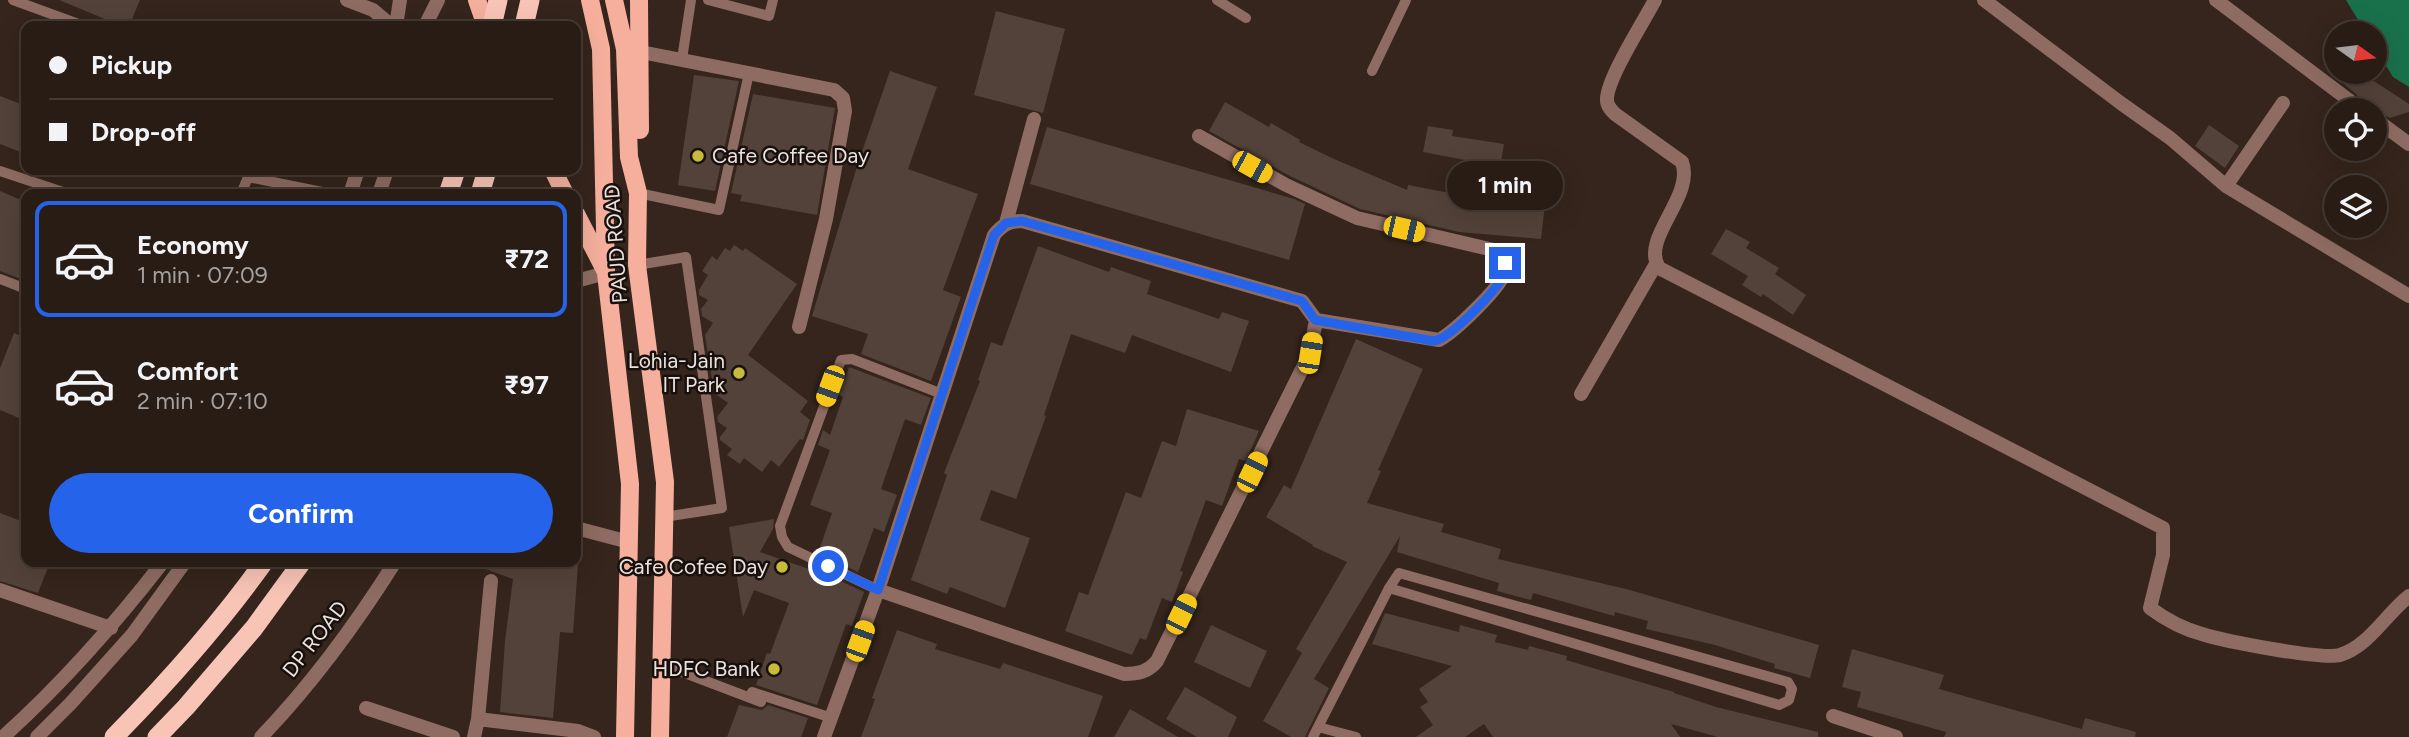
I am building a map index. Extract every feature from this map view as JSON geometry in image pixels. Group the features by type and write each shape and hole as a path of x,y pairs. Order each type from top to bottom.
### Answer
{"highway":[{"path":"493,21 498,0"},
{"path":"525,21 530,0"},
{"path":"114,737 164,686 222,619 260,567"},
{"path":"157,737 254,628 298,567"}],"main road":[{"path":"477,0 484,21"},
{"name":"PAUD ROAD","path":"590,0 601,49 607,273 630,484 625,737"},
{"name":"PAUD ROAD","path":"614,0 625,49 629,157 638,193 637,265 665,482 660,737"},
{"path":"638,193 641,52 639,0"},
{"name":"PAUD ROAD","path":"581,224 607,273"}],"street":[{"path":"347,0 373,10 387,21"},
{"path":"395,21 400,0"},
{"path":"428,21 438,0"},
{"path":"1581,394 1656,264 1656,246 1682,188 1685,169 1682,162 1615,114 1607,100 1610,84 1655,0"},
{"path":"1984,0 2170,138 2226,186 2409,296"},
{"path":"2216,0 2346,98"},
{"path":"641,52 834,90 843,98 845,111 826,219 799,327"},
{"path":"2226,186 2283,103"},
{"path":"824,737 878,590 994,235 1006,223 1034,119"},
{"path":"2387,128 2409,144"},
{"path":"1199,136 1286,185 1357,218 1498,251 1505,263 1504,274 1493,290 1449,334 1439,340 1315,320"},
{"path":"878,590 1124,674 1143,673 1157,661 1310,353 1315,320 1302,301 1022,221 1006,223"},
{"path":"1656,264 1659,268 2163,528 2163,555 2150,608 2165,619 2202,634 2316,656 2339,655 2358,645 2409,596"},
{"path":"581,280 607,273"},
{"path":"581,529 629,542"},
{"path":"4,737 38,706 111,628 159,567"},
{"path":"37,737 132,635 181,567"},
{"name":"DP ROAD","path":"261,737 284,714 364,610 392,567"},
{"path":"474,737 491,581"},
{"path":"0,590 111,628"},
{"path":"366,708 453,737"},
{"path":"1833,716 1896,737"},
{"path":"478,719 578,732 594,737"}],"lane":[{"path":"13,0 70,21"},
{"path":"682,59 691,0"},
{"path":"708,0 769,16 773,0"},
{"path":"1217,0 1246,18"},
{"path":"1372,71 1406,0"},
{"path":"638,193 719,210 750,73"},
{"path":"0,171 54,189"},
{"path":"253,175 311,189"},
{"path":"637,265 686,257 722,508 664,517"},
{"path":"0,279 21,287"},
{"path":"878,590 788,547 780,526 841,360 852,359 942,394"},
{"path":"1356,737 1316,732 1389,588 1396,575 1404,573 1788,682 1792,689 1789,700 1779,705 1389,588"},
{"path":"661,664 761,702"},
{"path":"752,692 832,718"}],"green space":[{"path":"2346,0 2409,0 2409,87 2393,77 2387,67 2387,21 2359,21"}],"building":[{"path":"59,0 140,0 131,21 110,21"},
{"path":"996,11 1065,29 1043,113 974,95"},
{"path":"890,71 937,87 908,169 978,194 943,290 961,297 931,381 861,354 868,334 812,316 858,163"},
{"path":"694,75 739,81 715,191 678,185"},
{"path":"2344,84 2378,84 2409,104 2409,112 2390,118 2387,116 2387,98 2360,98"},
{"path":"753,94 835,108 817,215 740,201 742,195 731,193"},
{"path":"0,96 21,104 21,152 0,144"},
{"path":"1225,102 1269,127 1271,123 1300,140 1299,142 1334,159 1407,190 1408,185 1460,195 1465,160 1423,152 1428,126 1453,130 1452,136 1504,144 1495,198 1545,204 1541,239 1459,232 1360,209 1290,176 1209,131"},
{"path":"2209,125 2239,146 2225,168 2195,146"},
{"path":"1047,127 1305,204 1289,260 1030,184"},
{"path":"0,191 21,200 21,279 0,271"},
{"path":"1726,229 1750,242 1746,248 1779,268 1775,274 1806,295 1793,315 1763,294 1761,297 1742,285 1748,276 1711,254"},
{"name":"Lohia-Jain IT Park","path":"734,245 743,251 745,248 797,284 748,355 808,401 800,412 810,420 803,440 800,439 779,467 771,460 762,472 744,458 740,464 727,455 732,449 720,440 727,428 718,422 717,417 728,403 714,393 705,335 713,323 702,316 701,309 708,300 699,295 708,275 702,271 712,256 717,260 725,248 730,251"},
{"path":"1038,246 1109,272 1111,267 1151,281 1147,294 1219,319 1222,312 1249,321 1231,372 1132,335 1125,353 1071,334 1044,415 1046,416 1016,499 991,490 980,520 1030,538 1005,608 950,587 947,594 911,580 947,475 944,473 980,381 978,380 991,342 1002,346"},
{"path":"14,333 21,336 21,419 0,410 0,368"},
{"path":"1356,339 1423,369 1378,470 1381,471 1367,503 1444,524 1441,532 1501,549 1498,559 1630,590 1819,645 1810,678 1774,668 1775,664 1715,645 1646,629 1648,621 1615,612 1614,616 1533,593 1531,600 1497,591 1499,583 1397,552 1400,536 1314,679 1329,688 1305,737 1291,737 1263,721 1302,653 1296,649 1347,562 1312,546 1266,517 1284,485 1291,489"},
{"path":"849,367 931,398 921,425 905,419 881,489 897,495 884,532 874,528 858,572 818,553 832,513 810,505 830,450 818,445 823,430 830,435 843,397 839,395"},
{"path":"1187,409 1259,431 1246,461 1239,459 1222,506 1206,500 1180,571 1183,572 1172,602 1162,598 1146,640 1140,638 1132,655 1065,631 1079,592 1088,595 1126,492 1141,498 1162,441 1176,446"},
{"path":"0,513 21,521 21,567 48,567 38,593 0,581"},
{"path":"774,519 773,529 760,552 812,570 813,568 864,592 852,626 846,624 817,705 756,685 789,603 754,590 743,617 729,527"},
{"path":"480,567 578,567 573,633 560,632 553,718 500,712 513,579"},
{"path":"1385,613 1459,632 1460,625 1497,635 1495,642 1528,650 1529,646 1567,656 1566,660 1716,707 1818,732 1818,737 1718,737 1671,724 1680,737 1493,737 1484,724 1465,737 1416,737 1433,725 1420,707 1428,702 1419,689 1452,666 1372,644"},
{"path":"1211,625 1267,651 1250,688 1194,662"},
{"path":"897,630 937,644 935,649 1000,669 1003,663 1103,696 1088,737 861,737"},
{"path":"1852,649 1944,675 1939,689 2082,729 2085,718 2136,732 2135,737 1944,737 1946,732 1857,707 1861,692 1842,687"},
{"path":"1185,687 1237,717 1228,737 1197,737 1166,719"},
{"path":"739,705 762,710 768,705 808,718 801,737 727,737"},
{"path":"1130,709 1178,737 1114,737"}],"place":[{"name":"Cafe Coffee Day","path":"698,156"},
{"name":"Lohia-Jain IT Park","path":"739,373"},
{"name":"Cafe Cofee Day","path":"782,567"},
{"name":"HDFC Bank","path":"774,669"}],"route":[{"path":"828,566 878,590 994,235 1006,223 1022,221 1302,301 1315,320 1434,341 1449,334 1493,290 1502,279 1505,263"}]}
